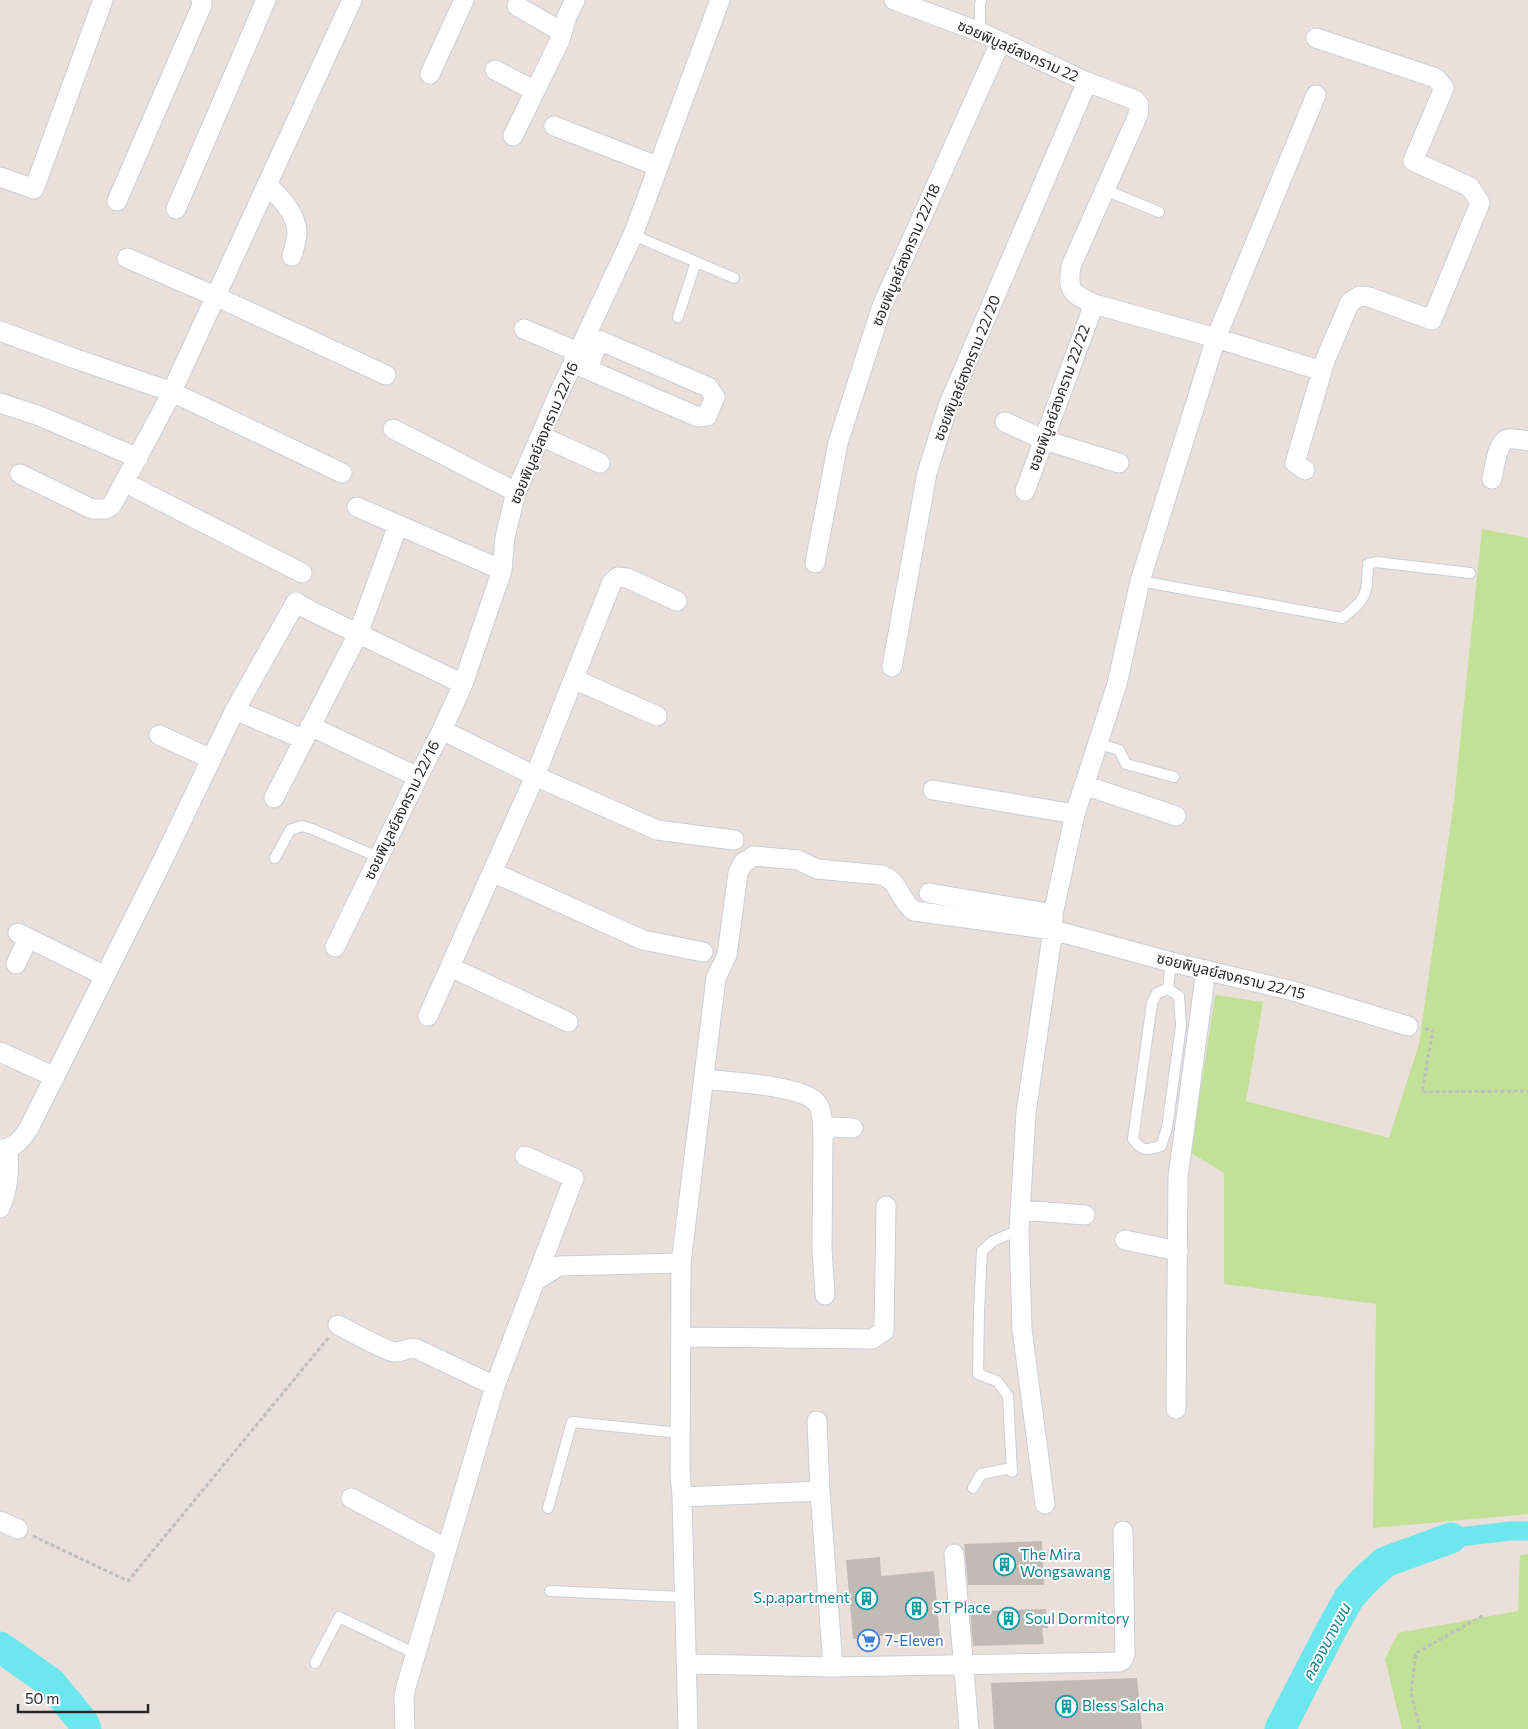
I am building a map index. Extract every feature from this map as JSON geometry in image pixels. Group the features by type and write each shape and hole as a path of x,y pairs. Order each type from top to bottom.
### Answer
{"street":[{"path":"0,177 34,189 103,0"},
{"path":"117,201 202,5 201,0"},
{"path":"176,209 266,0"},
{"path":"20,474 92,509 106,509 112,505 172,392 352,0"},
{"path":"430,74 464,0"},
{"path":"513,136 560,40 567,16 575,0"},
{"name":"ซอยพิบูลย์สงคราม 22/16","path":"335,947 463,684 502,570 505,536 516,492 541,436 579,361 632,234 720,0"},
{"name":"ซอยพิบูลย์สงคราม 22","path":"894,0 980,32 1087,82 1135,100 1139,106 1138,114 1105,190"},
{"path":"517,6 562,32"},
{"path":"1305,470 1295,463 1326,358 1350,302 1360,296 1369,297 1432,320 1480,203 1470,187 1413,161 1444,88 1436,78 1316,38"},
{"name":"ซอยพิบูลย์สงคราม 22/18","path":"815,562 838,443 882,306 1000,42"},
{"path":"494,70 535,91"},
{"name":"ซอยพิบูลย์สงคราม 22/20","path":"892,668 926,472 948,406 1087,82"},
{"path":"1045,1504 1022,1329 1019,1230 1026,1113 1053,922 1076,814 1117,684 1140,581 1216,338 1316,95"},
{"path":"554,126 657,166"},
{"path":"267,184 284,202 293,216 297,232 292,256"},
{"path":"1105,190 1071,266 1070,289 1077,296 1094,304 1216,338 1322,371"},
{"path":"127,258 215,296 386,375"},
{"name":"ซอยพิบูลย์สงคราม 22/22","path":"1025,491 1094,304"},
{"path":"524,329 579,361 645,394 698,417 707,416 715,397 708,387 601,342 579,361"},
{"path":"0,331 172,392 342,472"},
{"path":"645,394 657,366"},
{"path":"0,403 36,415 138,458"},
{"path":"1005,422 1044,440 1119,463"},
{"path":"393,429 516,492"},
{"path":"541,436 600,463"},
{"path":"1492,480 1499,448 1503,442 1507,439 1528,441"},
{"path":"124,482 302,573"},
{"path":"357,507 502,570"},
{"path":"274,798 358,634 398,525"},
{"path":"428,1016 535,776 612,582 618,577 627,578 676,601"},
{"path":"0,1208 7,1193 9,1173 4,1149 24,1136 29,1128 106,976 235,710 296,602 463,684"},
{"path":"574,679 657,716"},
{"path":"235,710 306,733 418,777"},
{"path":"442,730 535,776 658,830 734,840"},
{"path":"160,735 211,759"},
{"path":"1084,785 1176,816"},
{"path":"933,790 1076,814"},
{"path":"688,1729 680,1473 681,1263 716,978 727,955 738,873 743,863 754,856 798,860 817,869 889,877 894,882 906,905 914,911 1053,922"},
{"path":"492,872 643,940 703,952"},
{"path":"929,893 1053,922"},
{"name":"ซอยพิบูลย์สงคราม 22/15","path":"1053,922 1171,962 1293,991 1408,1026"},
{"path":"16,964 23,935 106,976"},
{"path":"450,967 568,1022"},
{"path":"1176,1409 1178,1177 1206,970"},
{"path":"0,1052 55,1077"},
{"path":"704,1079 779,1088 798,1093 816,1101 822,1115 822,1249 825,1295"},
{"path":"823,1138 823,1134 832,1128 854,1128"},
{"path":"405,1729 404,1697 496,1386 574,1178 525,1156"},
{"path":"681,1337 872,1340 884,1331 886,1206"},
{"path":"1021,1210 1085,1216"},
{"path":"1125,1240 1178,1250"},
{"path":"535,1280 559,1266 681,1263"},
{"path":"338,1325 392,1352 412,1348 417,1349 496,1386"},
{"path":"817,1421 820,1491 833,1667"},
{"path":"682,1497 820,1491"},
{"path":"351,1498 447,1549"},
{"path":"0,1521 18,1529"},
{"path":"686,1664 833,1667 1119,1662 1123,1660 1125,1654 1123,1531"},
{"path":"954,1554 969,1729"}],"lane":[{"path":"980,32 980,4 982,0"},
{"path":"1105,190 1159,212"},
{"path":"632,234 734,278"},
{"path":"678,317 696,262"},
{"path":"1140,581 1342,618 1358,606 1366,594 1368,564 1376,562 1470,573"},
{"path":"1097,743 1119,750 1126,764 1174,776"},
{"path":"275,858 290,830 302,826 378,857"},
{"path":"1168,988 1171,962"},
{"path":"1168,988 1180,996 1181,1026 1167,1128 1161,1146 1148,1150 1139,1147 1133,1139 1152,1004 1157,993 1168,988"},
{"path":"973,1488 981,1474 1012,1470 1008,1396 997,1381 978,1374 979,1311 982,1251 993,1241 1019,1230"},
{"path":"548,1508 572,1422 680,1433"},
{"path":"550,1590 684,1597"},
{"path":"315,1663 339,1616 416,1654"}],"path":[{"path":"1408,1026 1433,1030 1422,1092 1528,1091"},
{"path":"18,1529 128,1581 338,1325"},
{"path":"1420,1729 1411,1693 1416,1653 1484,1615"}],"green space":[{"path":"1482,529 1528,538 1528,1514 1373,1528 1376,1304 1224,1284 1224,1173 1191,1153 1215,995 1263,1002 1246,1101 1389,1138 1419,1044 1454,801"},
{"path":"1528,1554 1528,1729 1402,1729 1385,1659 1398,1633 1518,1611 1520,1555"}],"building":[{"name":"The Mira Wongsawang","path":"1042,1541 1044,1585 968,1585 964,1544"},
{"path":"880,1557 881,1576 934,1571 940,1640 900,1642 900,1634 853,1639 846,1560"},
{"name":"Soul Dormitory","path":"1046,1609 1048,1628 1042,1628 1044,1644 973,1646 970,1611"},
{"name":"Bless Salcha","path":"1137,1678 1142,1729 994,1729 991,1683"}],"waterway":[{"name":"คลองบางเขน","path":"1451,1538 1510,1531 1528,1531"},
{"name":"คลองบางเขน","path":"1280,1729 1349,1598 1364,1581 1385,1562 1451,1538"},
{"name":"คลองบางเขน","path":"0,1647 51,1683 83,1722 86,1729"}],"place":[{"name":"The Mira Wongsawang","path":"1004,1564"},
{"name":"S.p.apartment","path":"866,1598"},
{"name":"ST Place","path":"917,1608"},
{"name":"Soul Dormitory","path":"1009,1619"},
{"name":"7-Eleven","path":"869,1641"},
{"name":"Bless Salcha","path":"1066,1706"}]}
